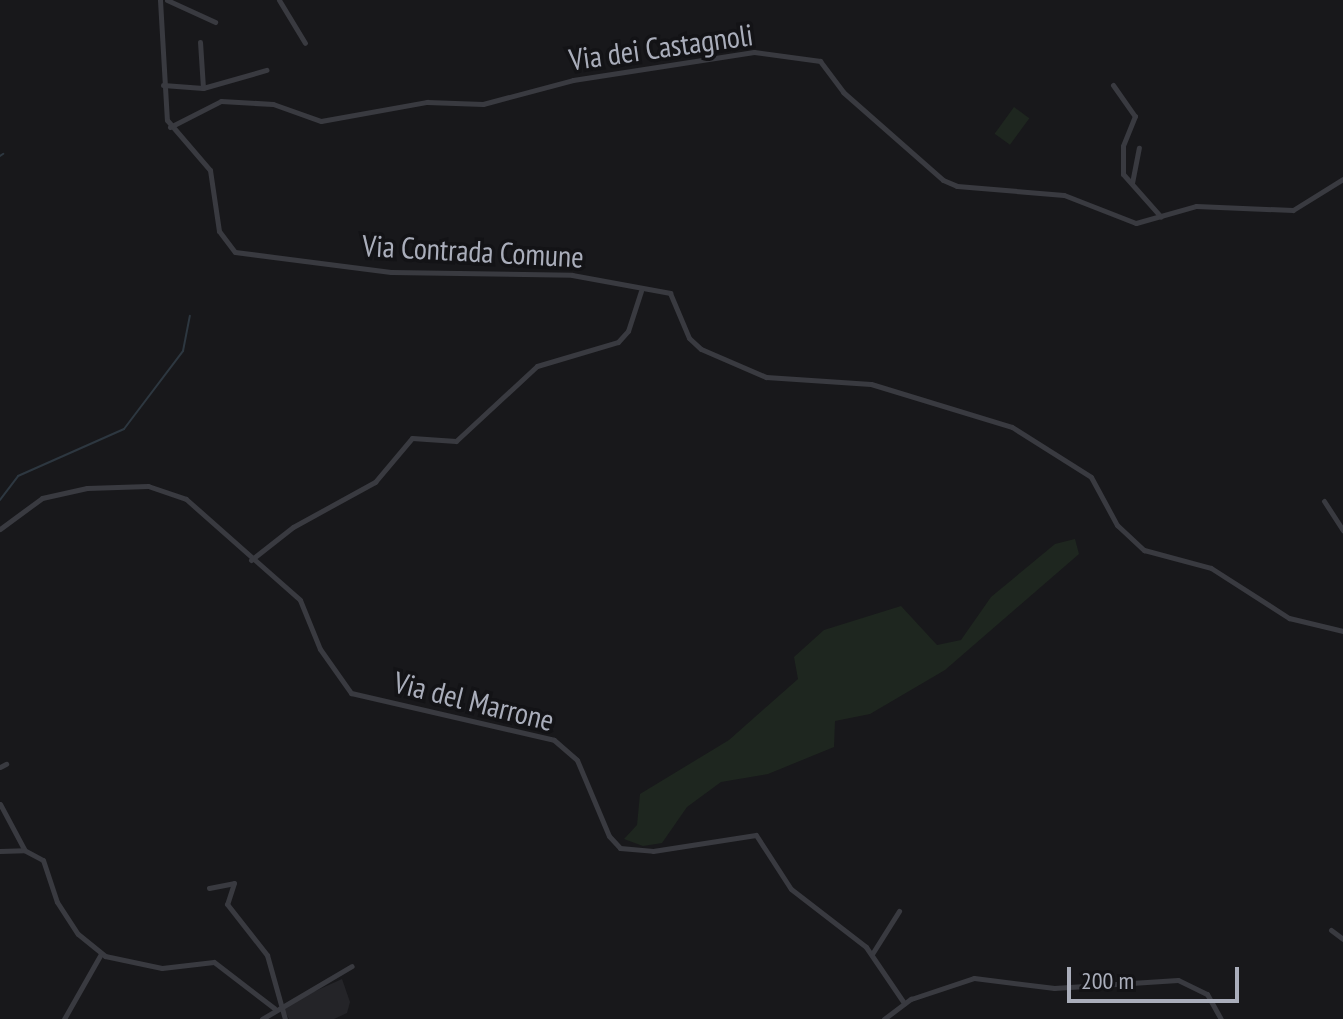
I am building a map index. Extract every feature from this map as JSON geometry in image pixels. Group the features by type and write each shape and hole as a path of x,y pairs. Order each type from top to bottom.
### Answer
{"street":[{"path":"160,0 163,85 170,127"},
{"path":"167,0 215,22"},
{"path":"279,0 305,43"},
{"path":"200,42 203,88"},
{"name":"Via dei Castagnoli","path":"170,127 202,107 224,101 273,104 321,121 427,102 479,105 573,80 763,52 820,61 843,92 949,184 1061,194 1133,223 1196,206 1293,210 1343,179"},
{"path":"163,85 203,88 266,70"},
{"path":"1113,85 1135,114 1122,153 1123,174 1161,217"},
{"name":"Via Contrada Comune","path":"170,127 210,170 220,233 242,255 391,272 566,275 674,296 694,344 762,376 871,384 1019,431 1091,477 1112,519 1144,550 1213,569 1289,618 1343,631"},
{"path":"1132,184 1139,148"},
{"path":"251,560 293,527 375,482 412,438 456,441 537,366 618,342 629,328 641,291"},
{"name":"Via del Marrone","path":"0,529 51,495 148,486 194,504 251,560 301,602 324,656 355,696 405,702 461,722 533,732 554,740 577,760 610,838 623,849 653,851 756,835 792,890 872,954 904,1003"},
{"path":"1324,501 1343,530"},
{"path":"0,804 24,850 46,863 57,902 78,934 102,954 162,968 214,962 276,1007 285,1019"},
{"path":"0,851 24,850"},
{"path":"209,888 234,883 228,905 267,955 276,1007"},
{"path":"872,954 899,911"},
{"path":"1331,930 1343,939"},
{"path":"64,1019 102,954"},
{"path":"262,1019 276,1007 352,966"},
{"path":"884,1019 904,1003 972,978 1045,988 1169,979 1203,991 1221,1019"}],"shaded area":[{"path":"1014,107 1029,118 1010,145 995,134"},
{"path":"1075,539 1079,554 945,670 870,714 835,721 834,747 768,774 721,782 687,807 662,843 643,846 624,839 637,825 640,794 729,740 798,679 794,657 824,630 901,606 937,645 961,640 991,597 1055,544"},
{"path":"342,979 350,1002 347,1013 334,1019 289,1019 282,1006"}],"waterway":[{"path":"0,500 18,476 124,429 183,351 190,316"}]}
